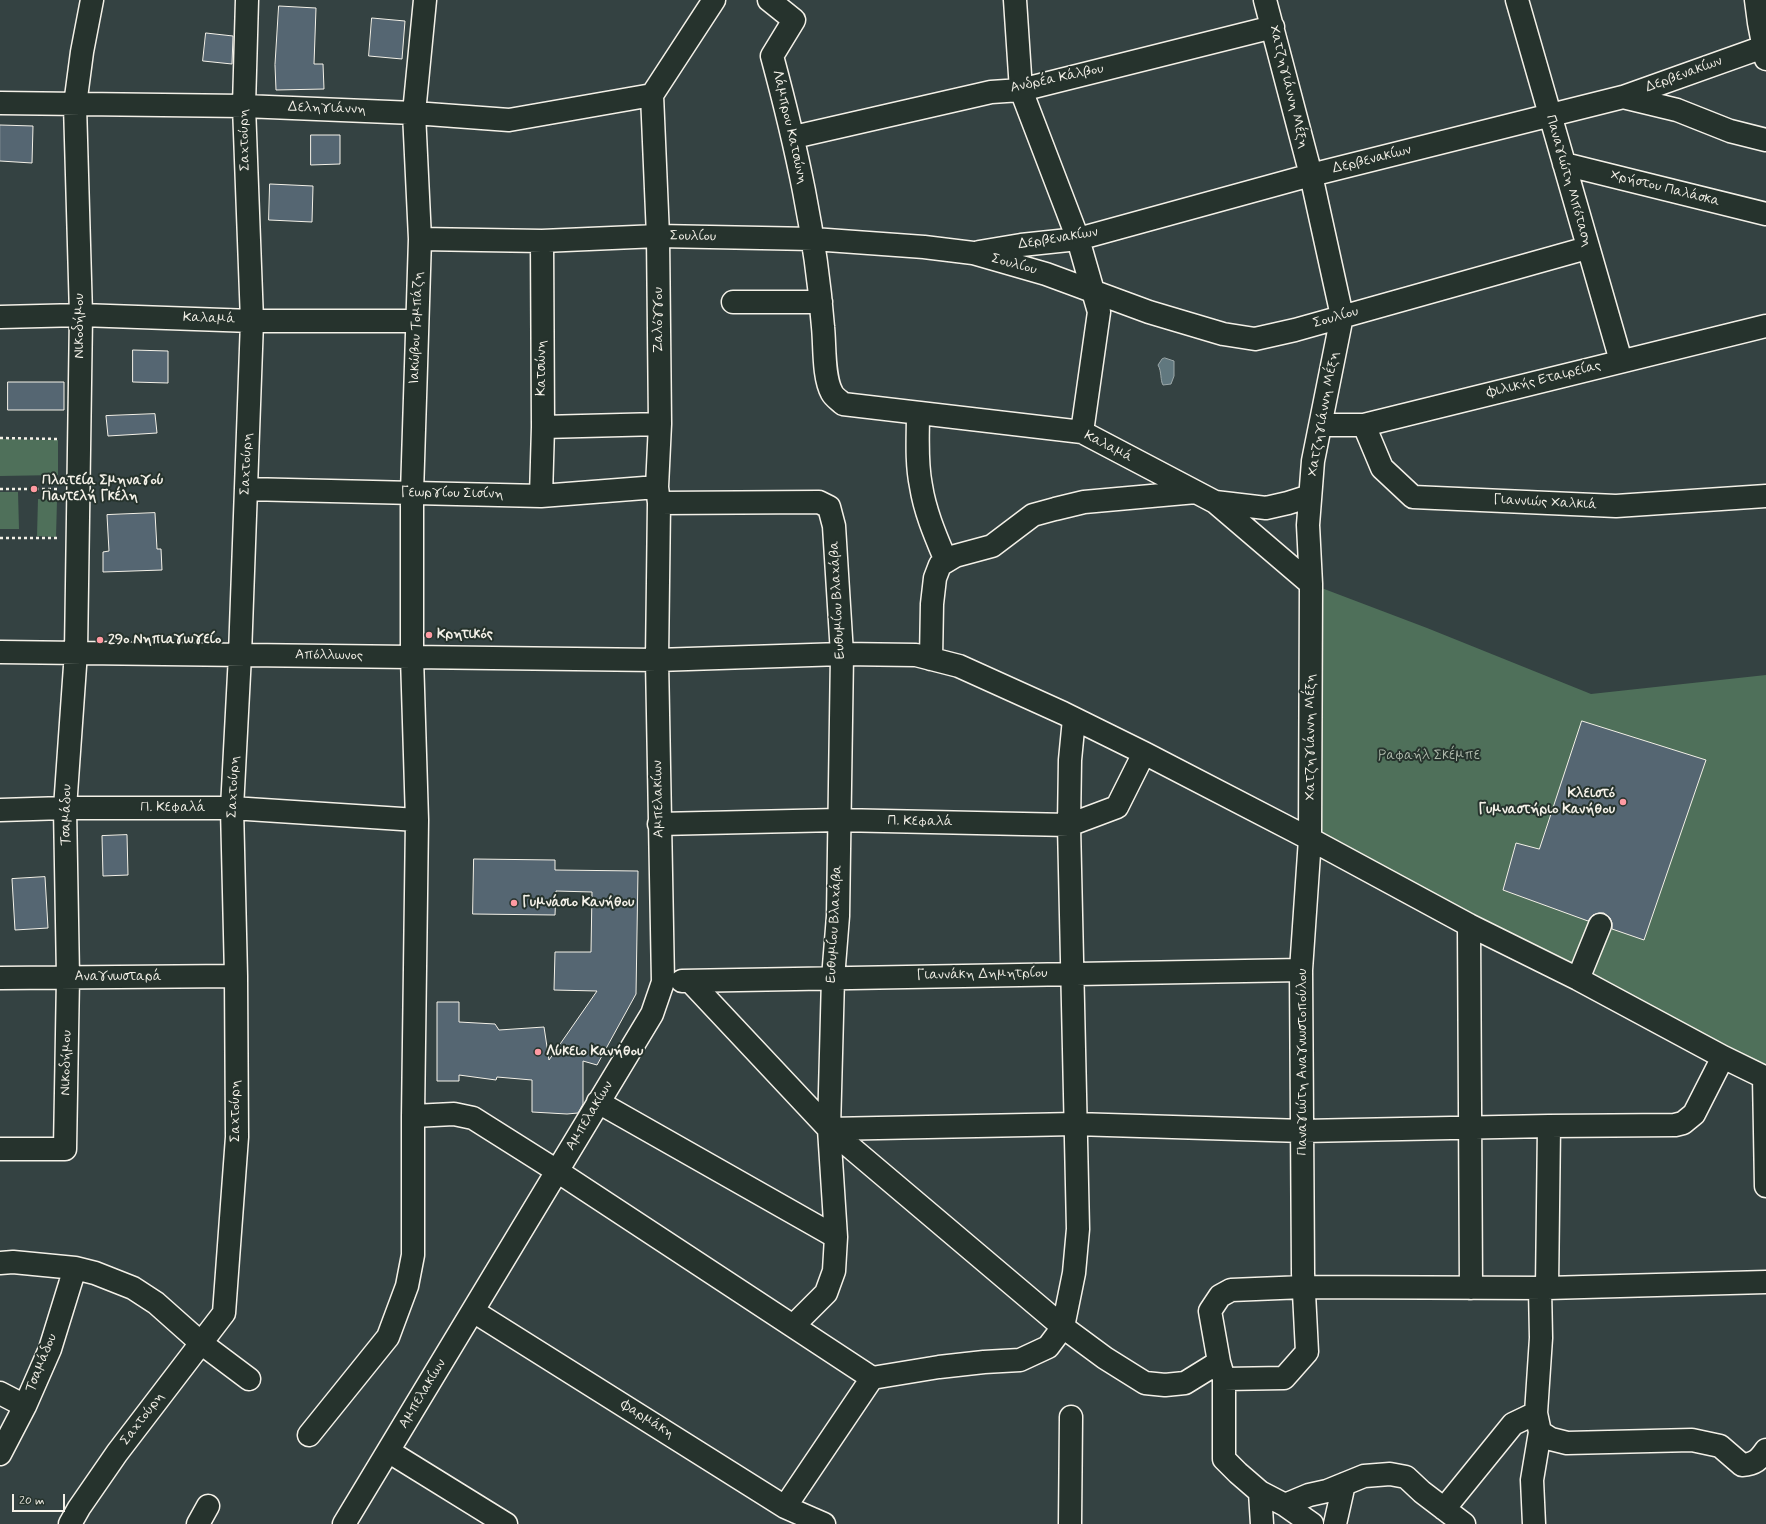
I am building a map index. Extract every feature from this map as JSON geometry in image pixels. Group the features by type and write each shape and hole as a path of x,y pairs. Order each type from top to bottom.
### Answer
{"street":[{"name":"Νικοδήμου","path":"76,652 81,315 75,105 82,52 92,0"},
{"name":"Σαχτούρη","path":"70,1524 79,1508 117,1453 224,1313 237,1137 236,976 232,808 240,655 252,321 244,106 247,0"},
{"name":"Ιακώβου Τομπάζη","path":"308,1435 388,1337 405,1293 413,1255 413,1116 417,820 412,657 412,493 420,239 414,113 425,0"},
{"path":"652,95 714,0"},
{"name":"Λάμπρου Κατσώνη","path":"769,0 794,20 772,56 794,137 814,239 827,375 832,394 843,404"},
{"path":"1015,0 1021,90 1078,239 1099,312 1082,432"},
{"name":"Χατζηγιάννη Μέξη","path":"1265,0 1311,175 1342,316 1313,461 1308,525 1311,584 1310,839"},
{"name":"Παναγιώτη Μπόταση","path":"1517,0 1587,248 1621,361"},
{"path":"1756,0 1765,50"},
{"name":"Ανδρέα Κάλβου","path":"794,137 991,92 1021,90 1273,27"},
{"name":"Δερβενακίων","path":"972,253 1021,245 1078,239 1311,175 1623,97 1765,50"},
{"name":"Δεληγιάννη","path":"0,103 244,106 414,113 509,120 652,95"},
{"name":"Ζαλόγγου","path":"652,95 658,236 660,424 658,495 658,660"},
{"path":"1623,97 1677,110 1730,131 1766,140"},
{"name":"Χρήστου Παλάσκα","path":"1564,164 1766,214"},
{"name":"Σουλίου","path":"420,239 542,241 658,236 814,239 924,247 972,253 1046,274 1164,316 1224,334 1255,339 1295,330 1587,248"},
{"name":"Κατσώνη","path":"541,496 543,427 542,241"},
{"path":"733,302 821,302"},
{"name":"Καλαμά","path":"0,317 81,315 252,321 417,321"},
{"name":"Φιλικής Εταιρείας","path":"1321,425 1364,425 1766,326"},
{"name":"Καλαμά","path":"843,404 1082,432 1215,502 1311,584"},
{"path":"918,412 920,486 946,561"},
{"path":"543,427 660,424"},
{"name":"Γιαννιώς Χαλκιά","path":"1364,425 1382,468 1413,497 1616,506 1766,496"},
{"name":"Γεωργίου Σισίνη","path":"246,489 541,496 586,494 603,490 658,495 806,501 819,502 829,507"},
{"path":"931,659 932,604 935,578 940,565 946,561 956,556 992,546 1033,516 1055,509 1084,502 1196,492"},
{"path":"1215,502 1266,508 1288,504 1310,496"},
{"name":"Ευθυμίου Βλαχάβα","path":"793,1326 826,1293 834,1271 836,1237 829,1129 832,978 838,916 838,820 842,654 834,526 829,507"},
{"name":"Απόλλωνος","path":"0,652 658,660 842,654 916,655 959,666 1144,753 1310,839 1469,925 1578,979 1723,1057 1765,1077"},
{"name":"Τσαμάδου","path":"68,977 65,808 76,652"},
{"name":"Αμπελακίων","path":"344,1524 652,1014 663,982 659,824 658,660"},
{"path":"413,1116 454,1114 473,1118 557,1171 872,1378 939,1367 1020,1360 1048,1347 1063,1327 1074,1273 1078,1229 1069,825 1070,760 1074,719"},
{"name":"Π. Κεφαλά","path":"659,824 838,820 1069,825 1117,807 1144,753"},
{"name":"Π. Κεφαλά","path":"0,810 65,808 232,808 417,820"},
{"name":"Παναγιώτη Αναγνωστοπούλου","path":"1304,1287 1301,970 1310,839"},
{"path":"1469,925 1472,1288"},
{"path":"1578,979 1600,925"},
{"name":"Γιαννάκη Δημητρίου","path":"663,982 1301,970"},
{"name":"Αναγνωσταρά","path":"0,978 236,976"},
{"name":"Νικοδήμου","path":"0,1149 65,1150 68,977"},
{"path":"690,981 829,1129 1063,1327 1105,1358 1145,1383 1165,1385 1185,1383 1221,1370 1284,1378 1308,1352 1304,1287"},
{"path":"829,1129 1075,1124 1303,1131 1549,1126 1675,1126 1683,1123 1694,1114 1723,1057"},
{"path":"1765,1077 1766,1186"},
{"path":"598,1102 836,1237"},
{"path":"1534,1524 1532,1480 1538,1422 1549,1126"},
{"path":"0,1263 13,1262 75,1268 95,1272 133,1288 156,1303 201,1343 249,1379"},
{"name":"Τσαμάδου","path":"0,1454 25,1406 50,1349 75,1268"},
{"path":"1312,1524 1285,1505 1260,1492 1224,1459 1221,1370 1210,1311 1220,1296 1231,1290 1304,1287 1544,1288 1766,1282"},
{"name":"Φαρμάκη","path":"473,1311 787,1514 824,1524"},
{"path":"787,1514 872,1378"},
{"path":"0,1393 25,1406"},
{"path":"1070,1524 1071,1417"},
{"path":"1538,1422 1551,1439 1567,1443 1692,1440 1720,1446 1742,1465 1751,1464 1759,1460 1766,1450"},
{"path":"1444,1509 1514,1424 1538,1422"},
{"path":"388,1451 506,1524"},
{"path":"1285,1505 1309,1495 1327,1491 1364,1476 1390,1474 1406,1477 1464,1524"},
{"path":"1335,1524 1344,1484"},
{"path":"1260,1492 1262,1524"}],"path":[{"path":"0,438 79,439"},
{"path":"0,489 79,489"},
{"path":"0,538 78,538"}],"green space":[{"path":"0,439 58,440 58,475 0,476"},
{"path":"0,492 18,492 19,529 0,529"},
{"path":"38,499 57,500 56,537 37,536"},
{"name":"Ραφαήλ Σκέμπε","path":"1311,584 1427,628 1591,694 1766,675 1766,1078 1310,839"}],"water":[{"path":"1165,358 1174,361 1174,376 1171,384 1163,385 1158,365 1162,359"}],"building":[{"path":"279,6 316,8 314,64 323,64 324,89 276,90 275,65"},
{"path":"372,18 405,21 402,59 369,56"},
{"path":"206,33 233,36 232,64 203,61"},
{"path":"0,125 33,126 32,163 0,161"},
{"path":"311,135 340,135 340,164 311,165"},
{"path":"270,184 313,186 312,222 269,220"},
{"path":"133,350 168,351 168,383 133,382"},
{"path":"8,382 64,382 64,410 8,410"},
{"path":"155,414 157,433 108,436 106,416"},
{"path":"155,513 157,549 161,549 162,570 103,572 103,552 109,551 107,515"},
{"name":"Κλειστό Γυμναστήριο Κανήθου","path":"1582,721 1706,760 1644,940 1612,929 1610,918 1604,913 1593,915 1588,921 1503,890 1516,843 1539,849"},
{"path":"127,835 128,875 103,876 102,836"},
{"path":"474,859 555,860 555,870 638,871 636,994 597,1065 583,1061 583,1104 578,1113 567,1114 532,1112 532,1080 497,1077 496,1080 459,1075 459,1081 437,1081 437,1002 459,1002 459,1022 495,1024 499,1030 544,1027 549,1060 597,991 554,990 555,952 591,952 592,892 556,891 555,915 473,914"},
{"path":"45,877 48,928 15,930 12,879"}],"place":[{"name":"Πλατεία Σμηναγού Παντελή Γκέλη","path":"34,489"},
{"name":"Κρητικός","path":"429,635"},
{"name":"29ο Νηπιαγωγείο","path":"100,640"},
{"name":"Κλειστό Γυμναστήριο Κανήθου","path":"1623,802"},
{"name":"Γυμνάσιο Κανήθου","path":"514,903"},
{"name":"Λύκειο Κανήθου","path":"538,1052"}]}
